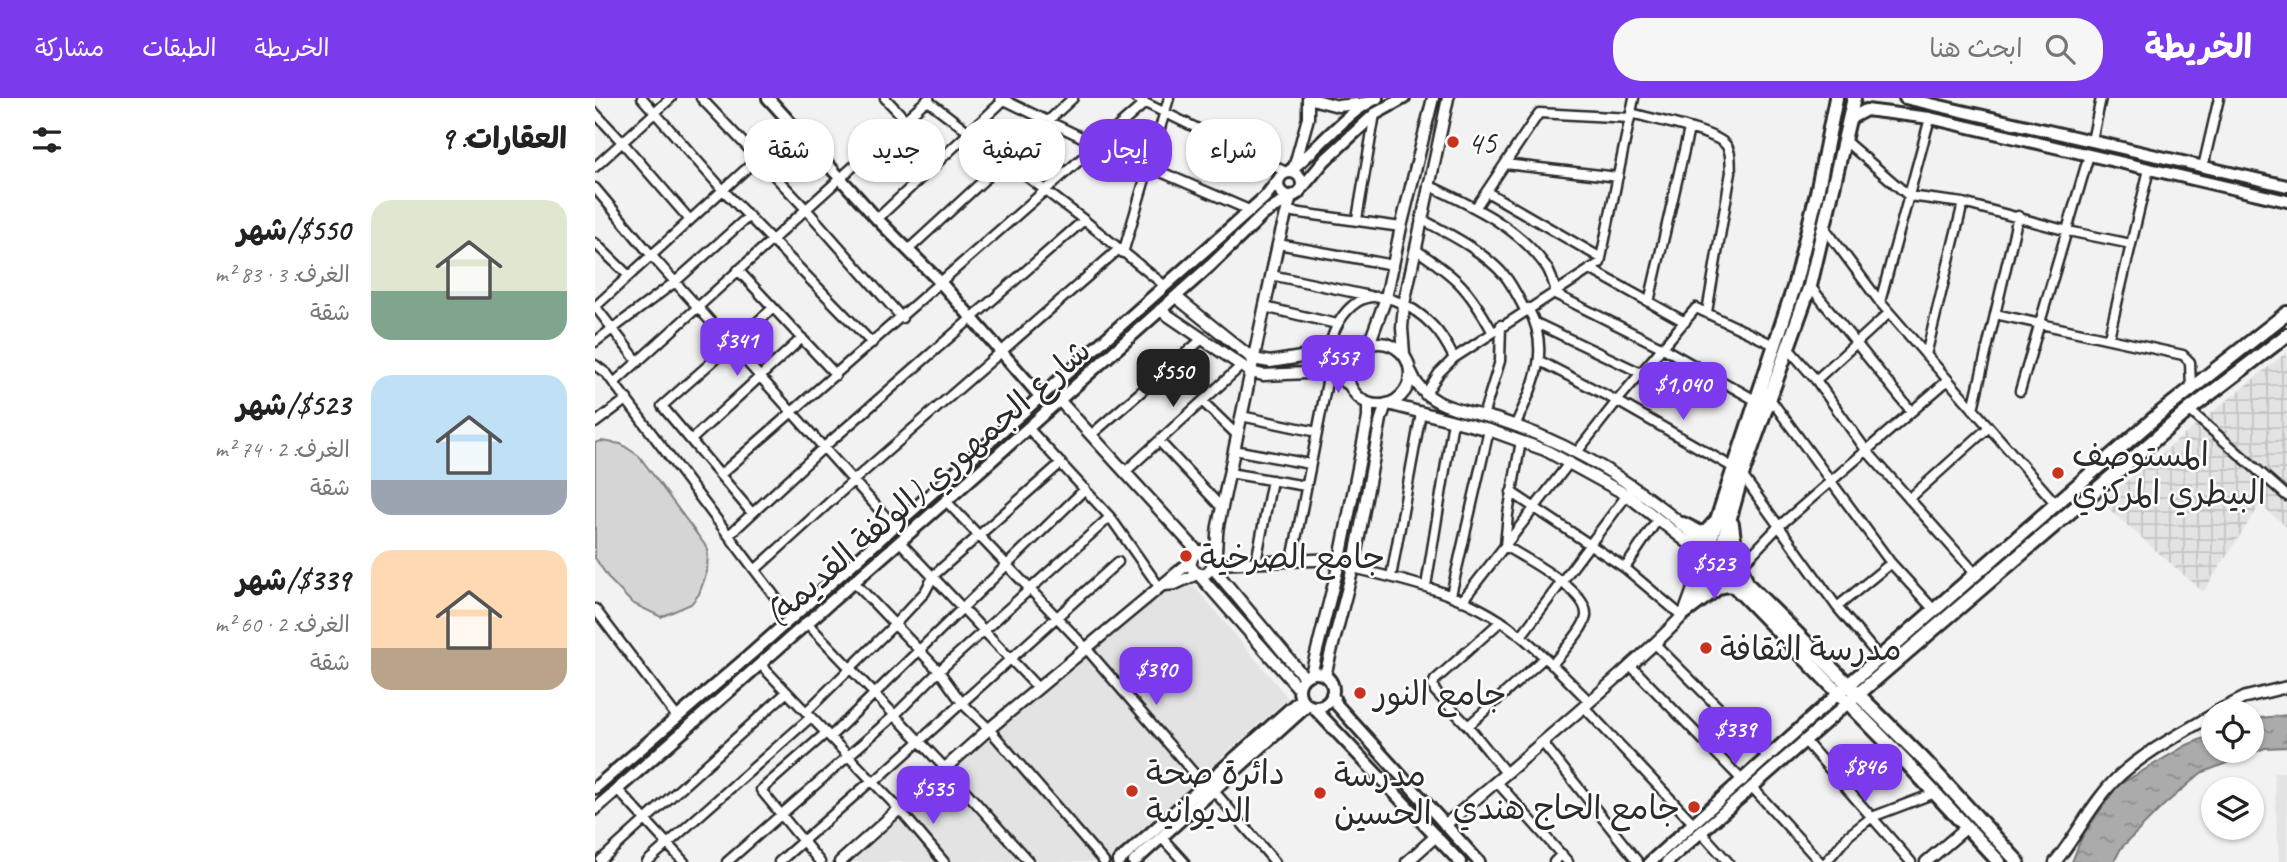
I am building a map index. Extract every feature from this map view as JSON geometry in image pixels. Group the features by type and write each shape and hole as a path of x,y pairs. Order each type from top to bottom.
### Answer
{"main road":[{"path":"768,98 787,119"},
{"name":"شارع الجمهوري (الوكفة القديمة)","path":"595,788 791,618 1265,197 1288,172 1366,103 1377,98"},
{"name":"شارع الجمهوري (الوكفة القديمة)","path":"595,809 900,542 1265,215 1294,194 1325,160 1375,114 1404,98"},
{"path":"1826,98 1833,113"},
{"path":"1836,98 1771,400 1718,517 1707,551 1718,561 1737,588 1848,693 2018,862"},
{"path":"1854,98 1810,286 1755,400 1738,471 1734,504 1732,530 1738,569 1751,587 1999,862"},
{"path":"1905,98 1938,101 2092,141 2287,186"},
{"path":"1848,123 1866,110 1930,118 2287,201"},
{"path":"1827,143 1834,150 1840,150 1844,143"},
{"path":"2122,163 2126,149"},
{"path":"834,171 941,284 1040,396"},
{"path":"1288,172 1301,180 1294,194 1281,192 1288,172"},
{"path":"1650,862 1697,828 1747,784 1805,741 1879,658 2191,388 2287,313"},
{"path":"1747,784 1769,758 2189,410 2287,335"},
{"path":"2245,345 2256,358"},
{"path":"1063,375 1074,387"},
{"path":"1005,427 1016,439"},
{"path":"1718,561 1734,504"},
{"path":"1683,524 1701,533 1707,531 1718,517"},
{"path":"1718,561 1738,569"},
{"path":"1683,615 1720,587 1728,584 1737,588"},
{"path":"1118,862 1209,788 1305,700 1308,676 1325,675 1331,683 1337,705 1479,862"},
{"path":"1305,700 1327,703 1332,694"},
{"path":"1305,700 1460,862"},
{"path":"667,726 676,738"},
{"path":"1134,862 1162,838 1209,788"},
{"path":"1667,862 1697,828"}],"street":[{"path":"642,98 723,190 872,344"},
{"path":"595,167 671,98"},
{"path":"701,98 744,143"},
{"path":"885,98 905,119 928,99 959,124"},
{"path":"1050,119 1073,98"},
{"path":"1135,98 1288,172 1308,118 1308,98 1328,105 1366,103"},
{"path":"1163,119 1169,98"},
{"path":"1350,385 1349,367 1354,355 1366,346 1386,298 1433,98"},
{"path":"1448,98 1404,304 1404,354 1414,382 1425,395 1452,407 1515,426 1577,452 1635,486 1683,524 1707,551"},
{"path":"1425,395 1439,373 1454,358 1599,263 1634,98"},
{"path":"2092,141 2101,98"},
{"path":"2203,167 2217,98"},
{"path":"983,119 1004,99 1041,119"},
{"path":"1126,119 1145,103"},
{"path":"595,113 690,220"},
{"path":"1476,207 1539,113 1631,116 1712,135 1726,145 1730,153 1731,172 1707,312"},
{"path":"1357,219 1375,114"},
{"path":"1880,302 1930,118"},
{"path":"1649,302 1689,129"},
{"path":"877,219 959,141"},
{"path":"1844,143 1909,196 1963,203 2068,231 2131,244"},
{"path":"2020,391 2089,155"},
{"path":"720,475 941,284 1079,159"},
{"path":"1505,164 1618,177"},
{"path":"2109,337 2149,169"},
{"path":"638,362 595,306 744,171"},
{"path":"614,383 848,171"},
{"path":"1172,177 1249,211"},
{"path":"781,182 902,318"},
{"path":"908,250 982,182"},
{"path":"1035,182 1164,285"},
{"path":"755,570 1001,351 1121,251 1143,182"},
{"path":"1429,185 1476,207 1513,231 1547,267 1554,292 1663,348 1755,400"},
{"path":"595,188 651,255 894,526"},
{"path":"1487,192 1601,258"},
{"path":"1125,472 1203,402 1246,369 1253,359 1286,211 1294,194"},
{"path":"1926,355 1963,203"},
{"path":"1286,211 1401,227"},
{"path":"595,342 675,282 749,216"},
{"path":"1973,409 2018,216"},
{"path":"1421,219 1468,244 1489,260 1506,278 1536,323 1540,361 1515,426"},
{"path":"729,535 824,447 1084,220"},
{"path":"1824,227 1889,313 2056,504"},
{"path":"595,243 629,276"},
{"path":"1278,244 1393,265"},
{"path":"1415,249 1451,274 1470,294 1492,331"},
{"path":"1590,269 1685,322"},
{"path":"738,270 836,375"},
{"path":"1271,275 1404,304 1434,326 1454,358"},
{"path":"1810,286 1912,411"},
{"path":"1327,354 1337,324 1352,306 1373,296"},
{"path":"1175,297 1253,359 1270,362 1388,344 1404,354"},
{"path":"1264,307 1337,324"},
{"path":"752,513 663,406 773,308"},
{"path":"1577,452 1696,308 1781,346 1816,380 1866,450 1975,573"},
{"path":"1160,310 1246,369 1263,375 1329,372 1350,385 1357,396 1368,403 1387,404 1521,440 1570,462 1627,495 1707,551"},
{"path":"1816,380 1889,313"},
{"path":"1995,314 2186,356 2190,362 2191,388"},
{"path":"1536,323 1641,373"},
{"path":"1483,416 1500,361 1501,325"},
{"path":"691,440 802,338"},
{"path":"1091,434 1201,340"},
{"path":"1540,361 1617,401 1738,471 1837,607 1879,658"},
{"path":"595,365 614,383 791,618"},
{"path":"1162,586 1175,584 1198,574 1207,574 1214,565 1221,508 1241,416 1246,369"},
{"path":"1292,560 1329,372"},
{"path":"1325,675 1353,568 1381,419 1387,404 1398,399 1406,390 1411,372"},
{"path":"1738,569 1779,527 1948,380"},
{"path":"595,423 627,400"},
{"path":"1059,400 1199,552 1208,552 1214,565 1308,676"},
{"path":"1771,400 1891,563 1934,610"},
{"path":"1203,402 1237,436"},
{"path":"1308,676 1341,559 1368,418 1368,403"},
{"path":"2189,410 2287,496"},
{"path":"1391,577 1421,413"},
{"path":"1241,416 1317,432"},
{"path":"1426,586 1453,421"},
{"path":"1028,428 1110,517 1162,586"},
{"path":"1909,499 1989,428"},
{"path":"1451,595 1489,430"},
{"path":"1505,546 1511,492 1521,440"},
{"path":"1159,441 1221,508"},
{"path":"1234,450 1310,464"},
{"path":"1462,601 1570,462"},
{"path":"647,862 809,715 925,592 934,575 1061,463"},
{"path":"1229,473 1306,486"},
{"path":"1256,562 1272,480"},
{"path":"820,862 761,790 875,694 1085,489"},
{"path":"1511,492 1625,568 1683,615"},
{"path":"1521,636 1627,495"},
{"path":"946,501 1057,616 1275,862"},
{"path":"727,862 895,715 939,671 1110,517"},
{"path":"1625,568 1658,519"},
{"path":"840,862 989,729 1190,562 1209,542 1218,526"},
{"path":"900,542 1038,688"},
{"path":"1505,546 1561,582 1583,602 1586,616 1584,623 1552,665"},
{"path":"1683,615 1707,551"},
{"path":"1214,565 1341,559"},
{"path":"1445,825 1587,704 1683,615 1703,590 1718,561"},
{"path":"779,862 920,741 1118,562"},
{"path":"1190,562 1193,570 1305,700"},
{"path":"1837,607 1891,563"},
{"path":"1353,568 1451,595 1501,621 1521,636 1552,665 1728,862"},
{"path":"853,581 939,671 962,703 989,729 1104,862"},
{"path":"595,609 677,718"},
{"path":"1501,621 1435,680 1433,685 1434,691 1468,726 1506,773"},
{"path":"806,622 920,741 1029,862"},
{"path":"1654,643 1769,758"},
{"path":"1468,726 1544,658"},
{"path":"760,664 899,809 944,862"},
{"path":"1630,665 1819,862"},
{"path":"2240,700 2287,687"},
{"path":"600,858 646,821 787,692"},
{"path":"2057,862 2115,779 2201,722"},
{"path":"1805,741 1911,862"},
{"path":"1542,742 1638,862"},
{"path":"1496,781 1568,862"},
{"path":"618,790 684,862"},
{"path":"1826,862 1849,835 1872,817 1935,793"},
{"path":"1926,862 1967,827"},
{"path":"1407,862 1436,836"},
{"path":"1162,838 1184,862"},
{"path":"1554,862 1562,854"}],"shaded area":[{"path":"2287,352 2287,527 2260,505 2203,592 2101,502"},
{"path":"601,441 621,444 639,456 708,549 707,572 699,594 691,604 661,617 632,603 610,580 595,558 595,443"},
{"path":"1175,563 1288,698 1106,862 853,862"},
{"path":"2274,772 2287,772 2287,862 2279,862"}],"water":[{"path":"2287,715 2287,747 2264,748 2264,718"},
{"path":"2201,739 2201,763 2227,763 2201,773 2163,806 2121,848 2114,862 2072,862 2082,837 2117,786"}],"place":[{"name":"45","path":"1453,142"},
{"name":"المستوصف البيطري المركزي","path":"2058,473"},
{"name":"جامع الصرخية","path":"1186,556"},
{"name":"مدرسة الثقافة","path":"1706,648"},
{"name":"جامع النور","path":"1360,693"},
{"name":"دائرة صحة الديوانية","path":"1132,791"},
{"name":"مدرسة الحسين","path":"1320,793"},
{"name":"جامع الحاج هندي","path":"1694,807"}]}
